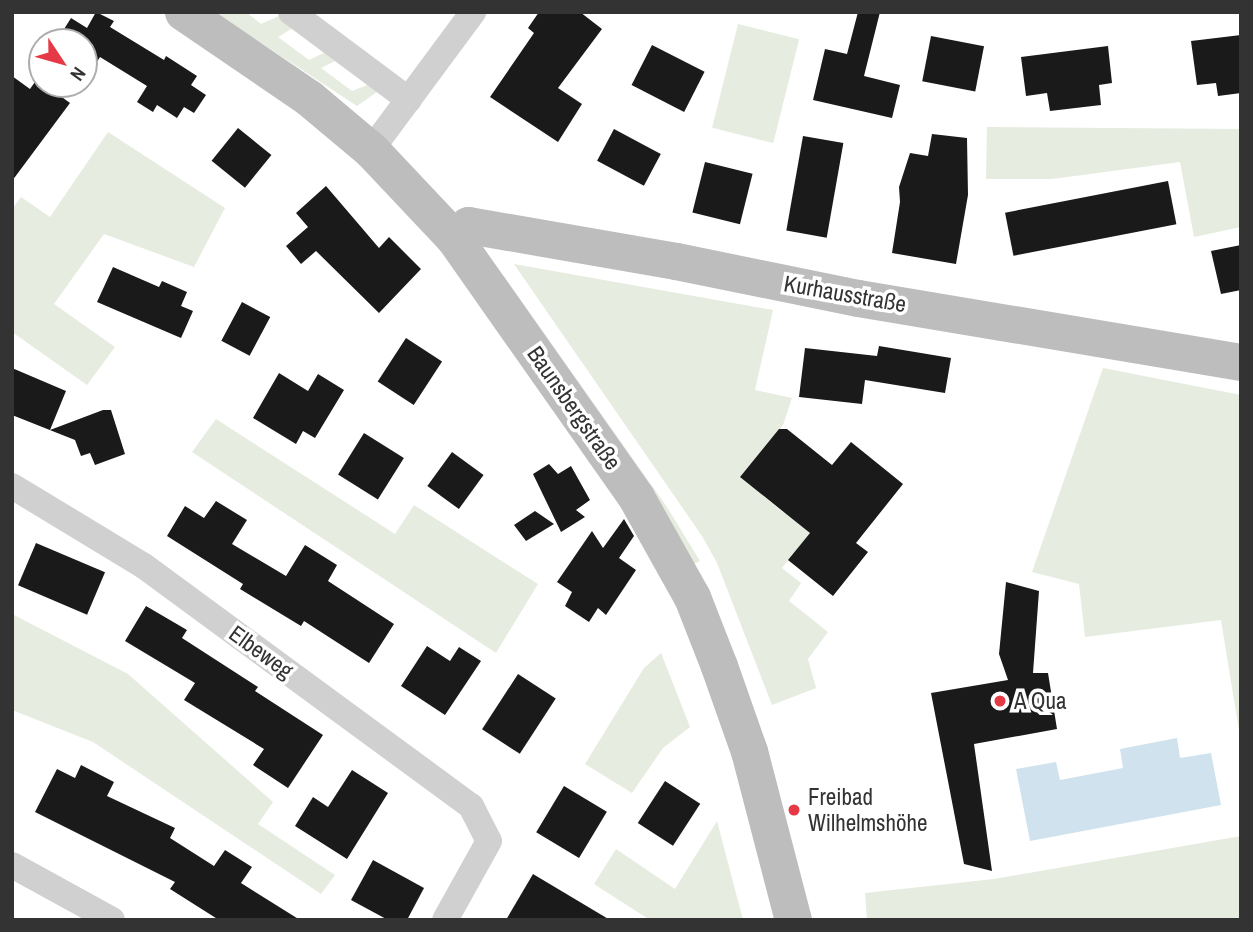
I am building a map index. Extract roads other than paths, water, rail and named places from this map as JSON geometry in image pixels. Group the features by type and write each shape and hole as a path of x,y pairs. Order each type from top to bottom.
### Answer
{"main road":[{"name":"Baunsbergstraße","path":"183,12 309,98 371,150 454,238 636,497 692,597 749,751 793,920"},
{"name":"Kurhausstraße","path":"454,238 468,225 676,261 858,298 1241,362"}],"street":[{"path":"291,12 409,100"},
{"path":"371,150 473,12"},
{"name":"Elbeweg","path":"12,486 144,566 471,806 489,841 445,920"},
{"path":"12,865 112,920"}],"water":[{"path":"1177,738 1180,758 1211,753 1221,805 1030,841 1016,769 1056,762 1060,780 1123,768 1120,749"}],"place":[{"name":"A Qua","path":"1000,701"},
{"name":"Freibad Wilhelmshöhe","path":"794,810"}]}
